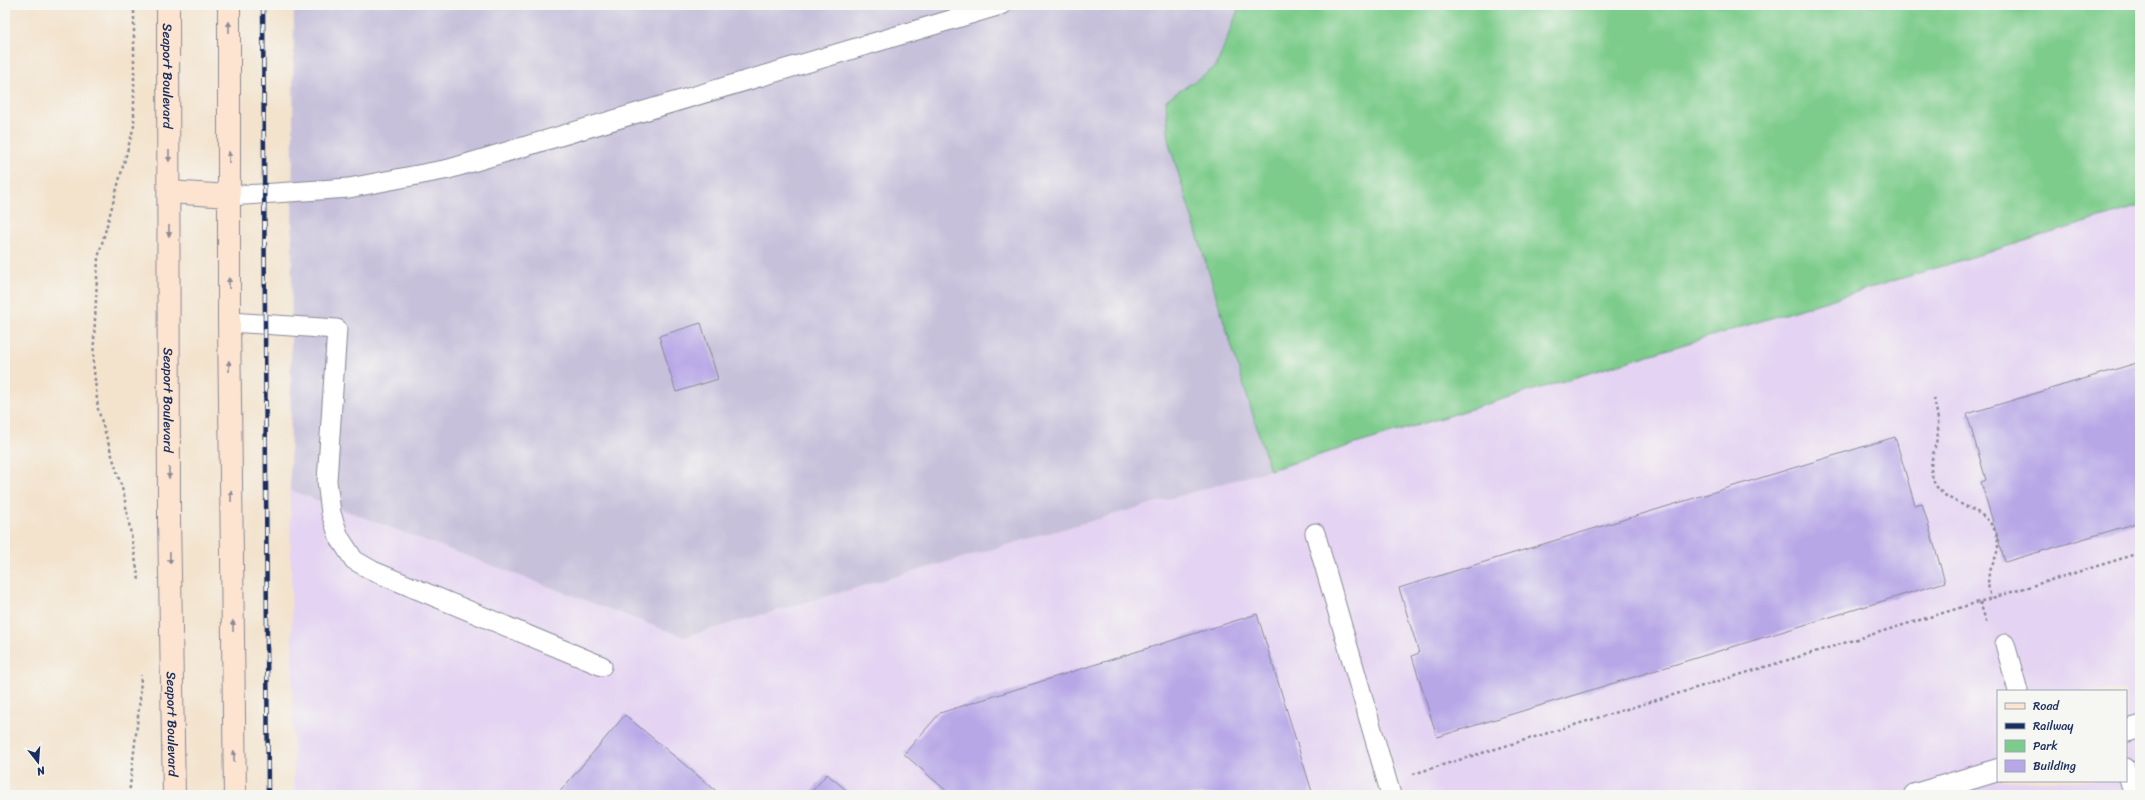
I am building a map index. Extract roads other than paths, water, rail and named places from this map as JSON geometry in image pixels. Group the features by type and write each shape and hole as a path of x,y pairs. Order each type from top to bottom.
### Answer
{"main road":[{"name":"Seaport Boulevard","path":"168,5 169,520 174,795"},
{"path":"229,5 229,322 234,795"},
{"path":"169,192 229,196"}],"street":[{"path":"2127,731 2140,727"},
{"path":"1915,795 1997,770"}],"lane":[{"path":"229,196 349,188 449,169 1001,5"},
{"path":"229,322 337,329 327,481 331,513 339,537 354,560 373,571 602,666"},
{"path":"1315,533 1389,789"},
{"path":"2005,644 2018,690"},
{"path":"2127,771 2134,795"}],"railway":[{"path":"263,5 268,795"}]}
